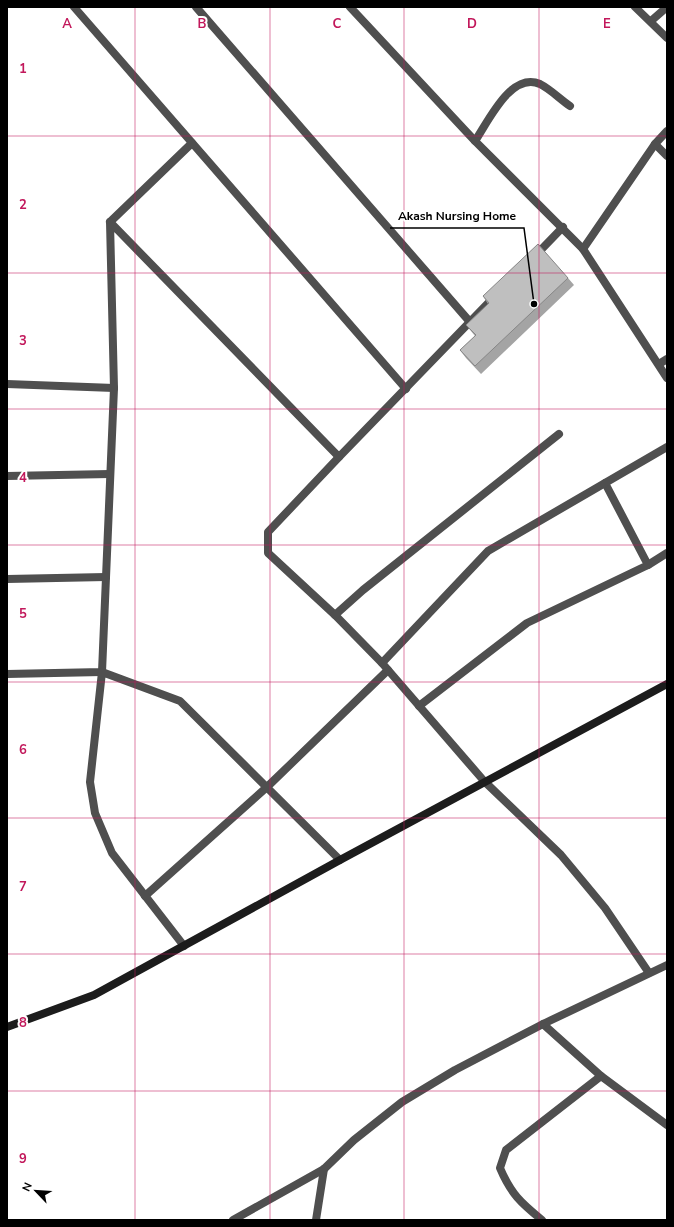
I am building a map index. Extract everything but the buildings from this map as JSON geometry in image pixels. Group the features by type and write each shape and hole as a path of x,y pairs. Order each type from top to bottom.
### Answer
{"street":[{"path":"74,7 406,389"},
{"path":"196,7 470,322"},
{"path":"635,7 667,38"},
{"path":"651,21 666,7"},
{"path":"352,8 475,141 563,227 583,249 667,378"},
{"path":"475,141 508,92 519,84 525,82 539,84 570,106"},
{"path":"583,249 655,144 667,131"},
{"path":"184,946 112,852 95,813 90,782 102,672 114,388 110,222 192,143"},
{"path":"655,144 667,156"},
{"path":"110,222 339,457"},
{"path":"530,261 563,227"},
{"path":"503,289 268,532 268,553 335,615 382,663 484,781 561,855 606,908 649,973"},
{"path":"659,364 667,359"},
{"path":"7,384 114,388"},
{"path":"335,615 363,590 559,434"},
{"path":"382,663 488,551 667,447"},
{"path":"7,476 110,474"},
{"path":"605,483 648,565"},
{"path":"419,706 527,623 648,565 667,553"},
{"path":"7,579 106,577"},
{"path":"145,896 267,787 388,670"},
{"path":"7,674 102,672 180,701 340,860"},
{"path":"7,1027 94,995 484,781 667,684"},
{"path":"233,1220 324,1170 354,1140 402,1102 455,1070 543,1024 667,965"},
{"path":"543,1024 601,1076 667,1125"},
{"path":"542,1220 524,1205 508,1188 500,1168 506,1150 601,1076"},
{"path":"316,1220 324,1170"}],"place":[{"name":"Akash Nursing Home","path":"534,304"}]}
